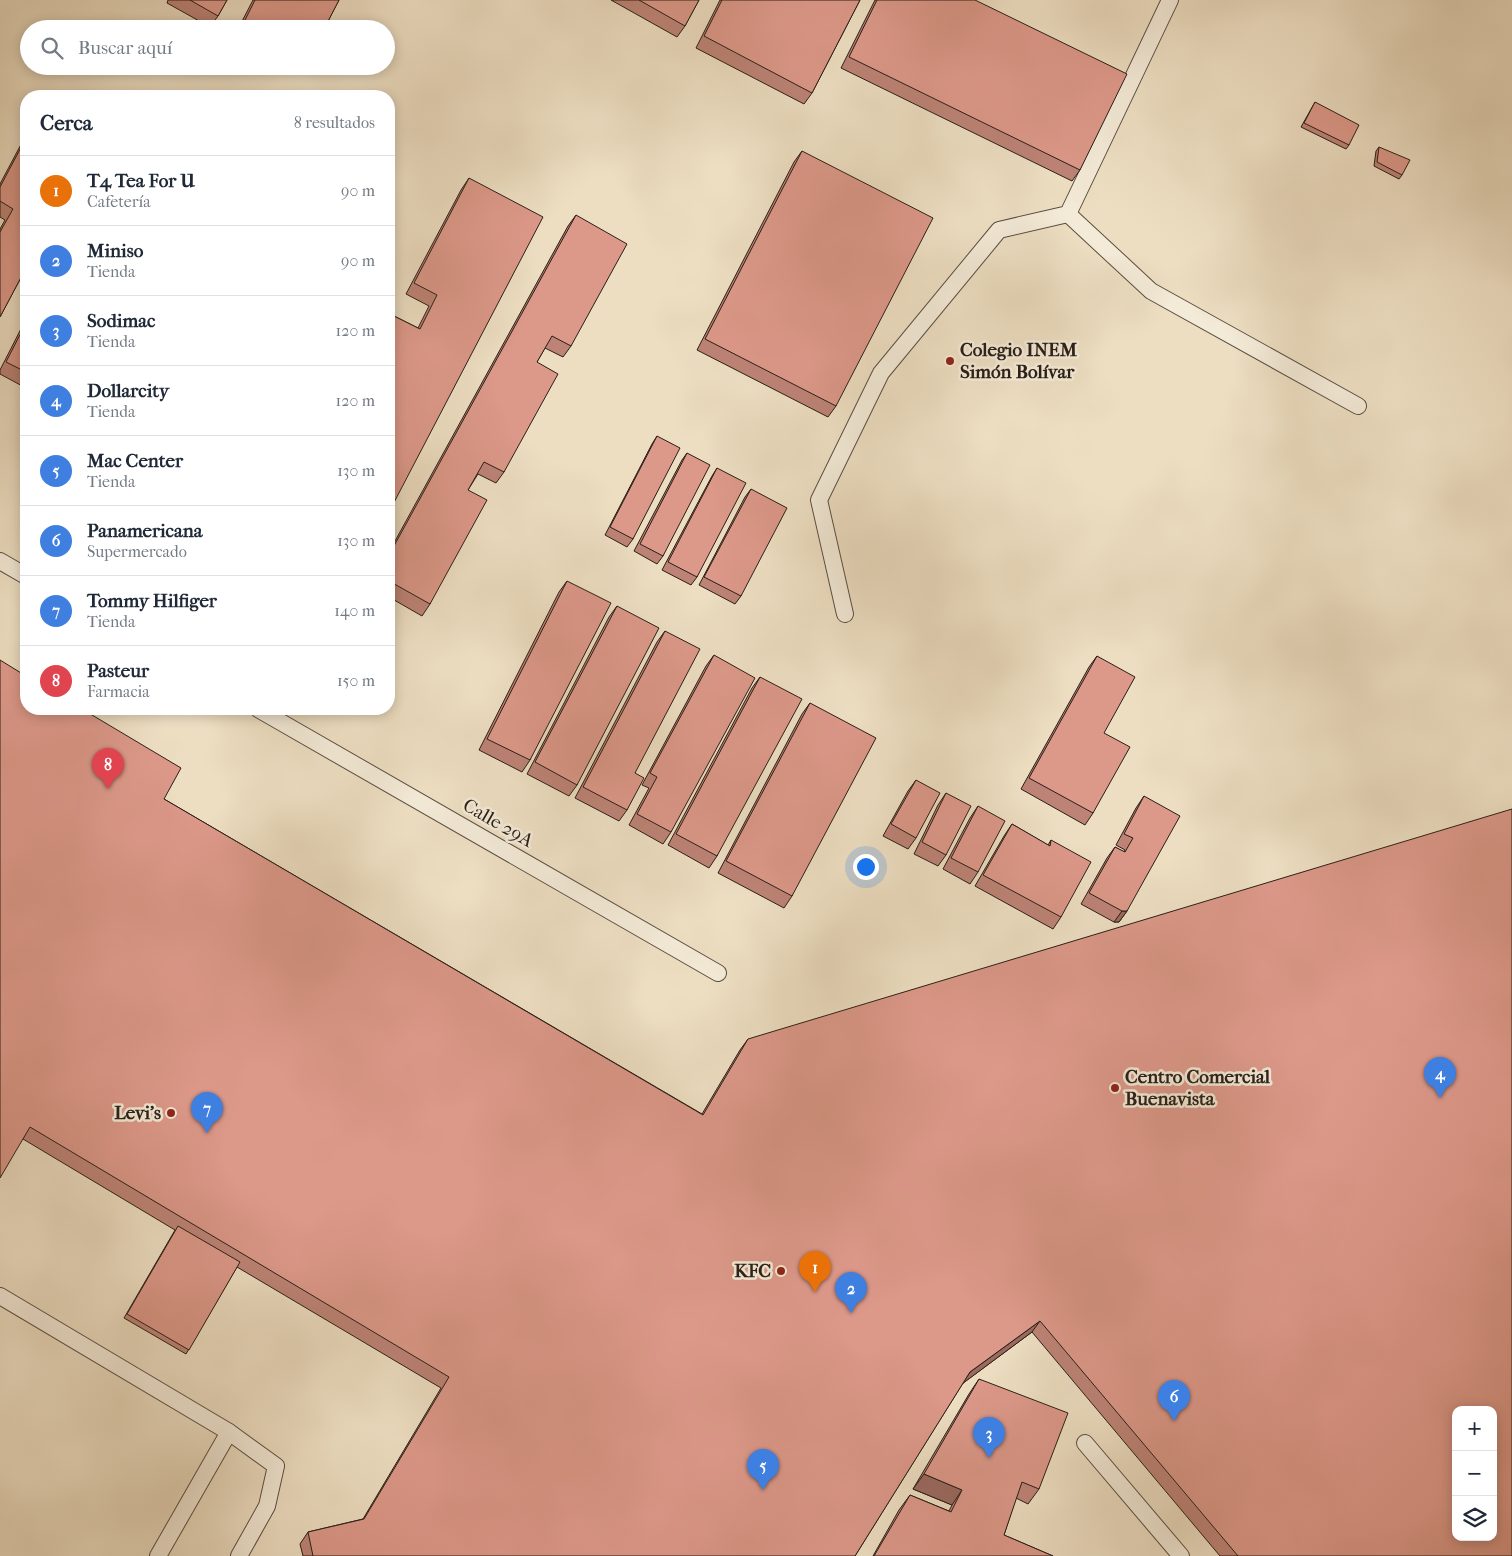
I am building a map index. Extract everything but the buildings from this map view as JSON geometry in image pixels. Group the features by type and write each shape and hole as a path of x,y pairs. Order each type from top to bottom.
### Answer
{"lane":[{"path":"1068,214 1170,0"},
{"path":"1068,214 1151,291 1358,406"},
{"path":"845,614 819,500 881,373 999,230 1068,214"},
{"path":"0,561 20,573"},
{"name":"Calle 29A","path":"268,715 718,972"},
{"path":"0,1296 229,1432 276,1466 267,1506 239,1556"},
{"path":"158,1556 229,1432"},
{"path":"1085,1443 1181,1556"}],"place":[{"name":"Colegio INEM Simón Bolívar","path":"950,361"},
{"name":"Pasteur","path":"108,789"},
{"name":"Centro Comercial Buenavista","path":"1115,1088"},
{"name":"Dollarcity","path":"1440,1098"},
{"name":"Levi's","path":"171,1113"},
{"name":"Tommy Hilfiger","path":"207,1133"},
{"name":"KFC","path":"781,1271"},
{"name":"T4 Tea For U","path":"815,1292"},
{"name":"Miniso","path":"851,1313"},
{"name":"Panamericana","path":"1174,1421"},
{"name":"Sodimac","path":"989,1458"},
{"name":"Mac Center","path":"763,1490"}]}
